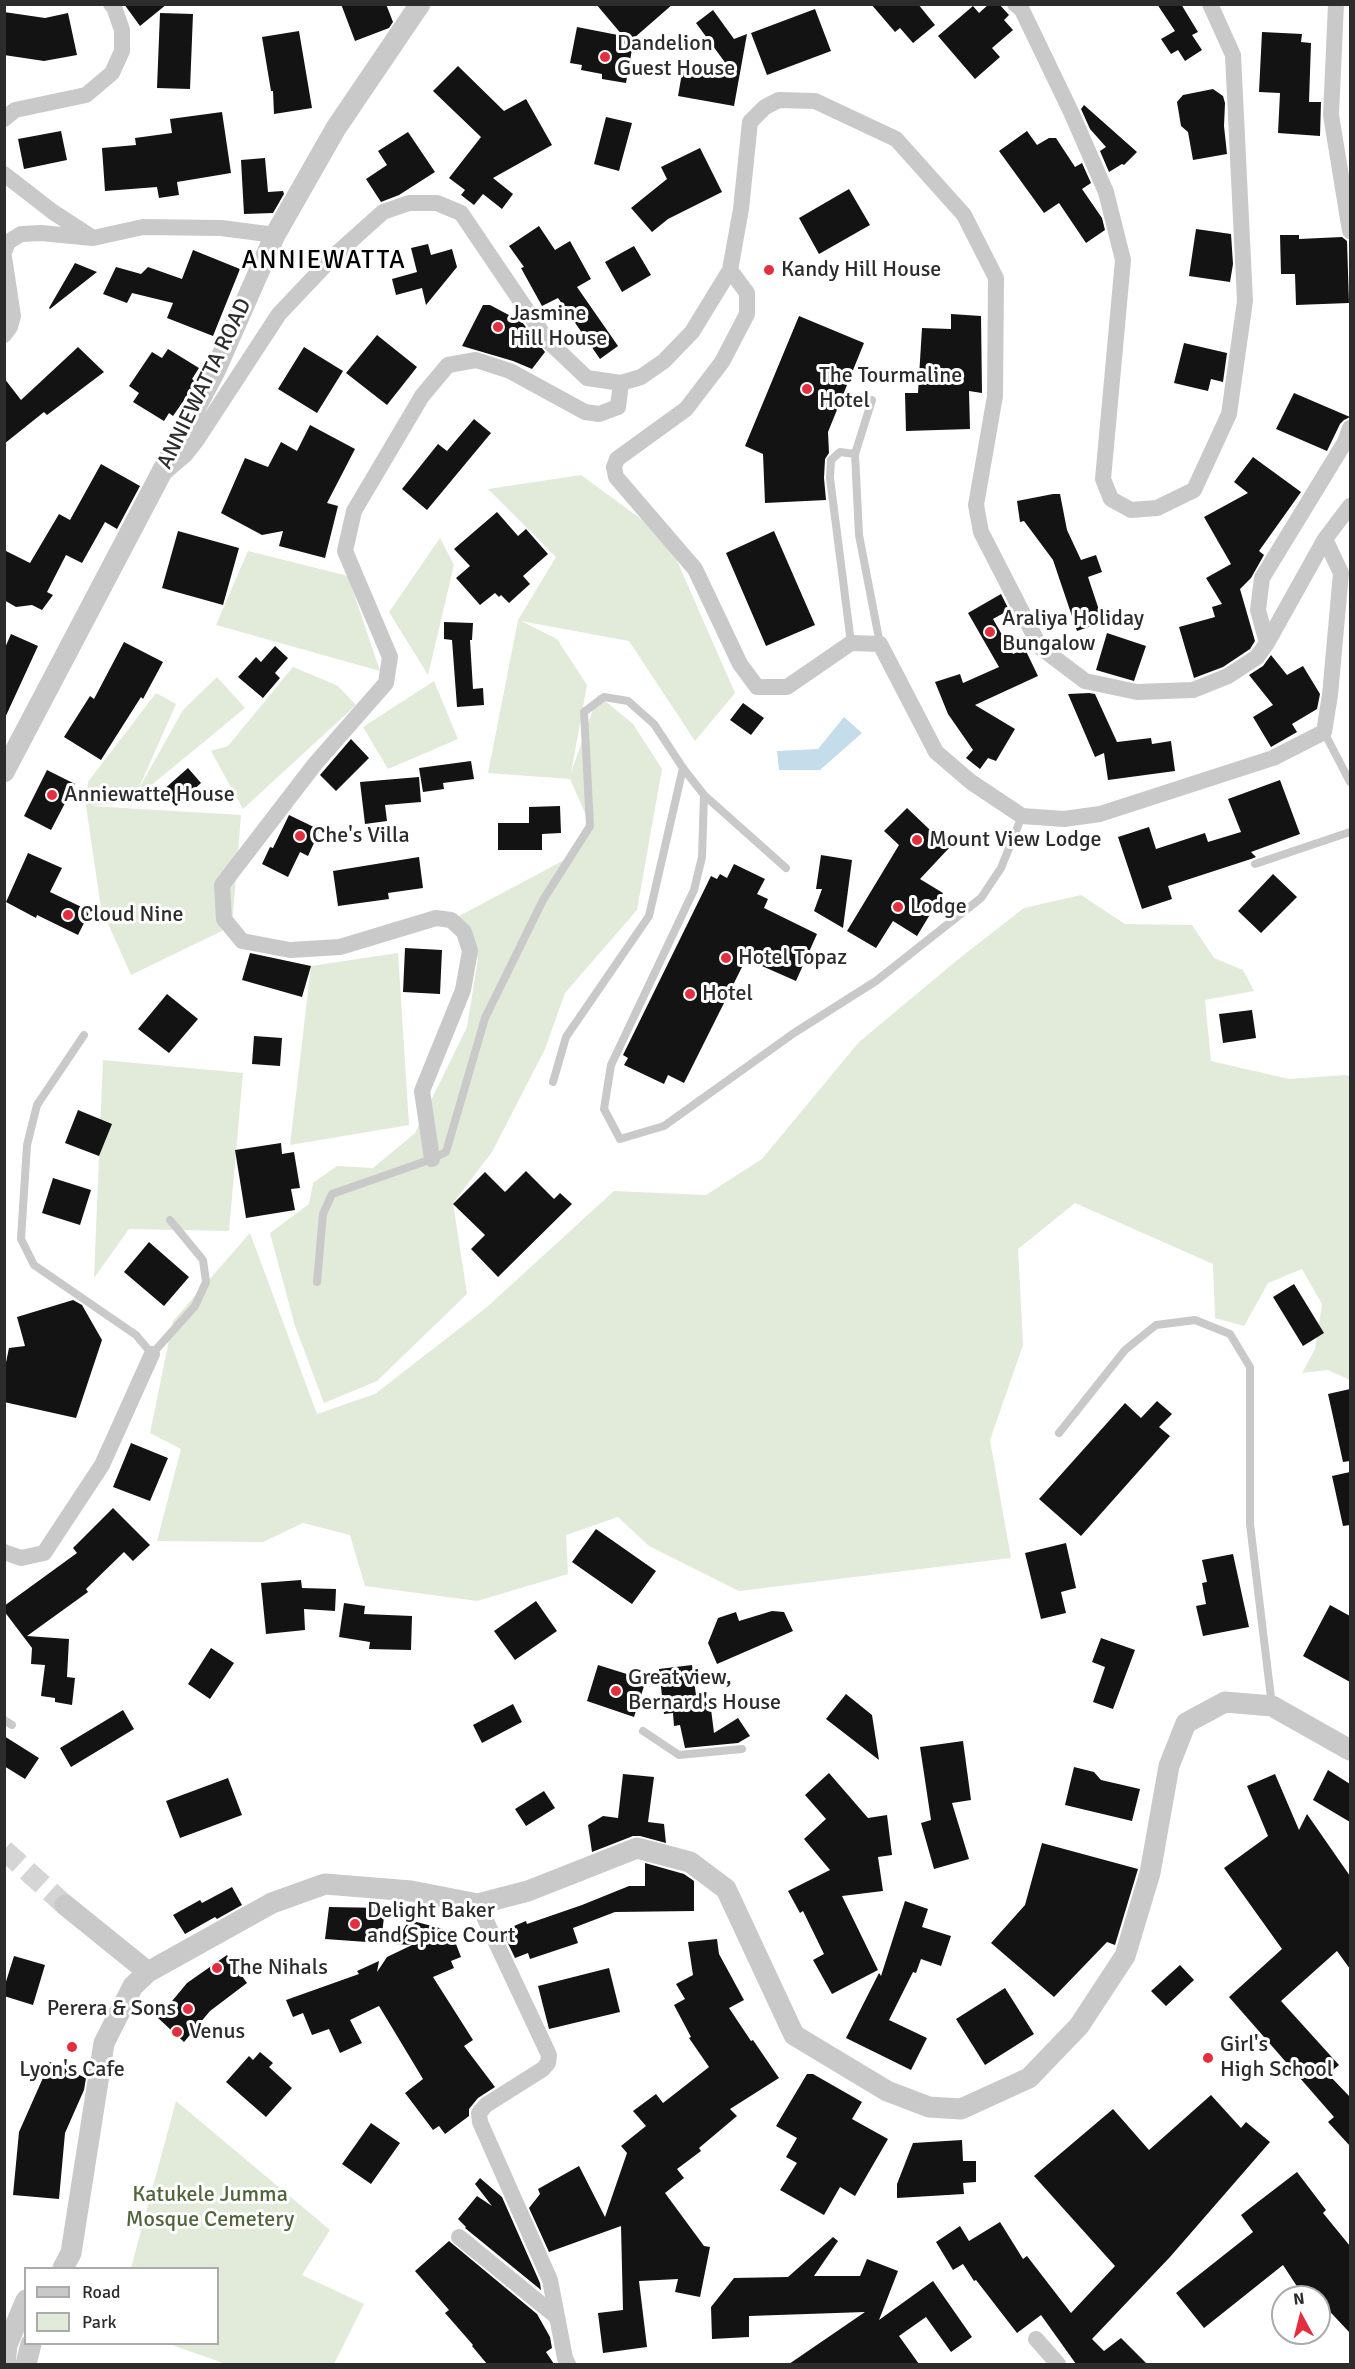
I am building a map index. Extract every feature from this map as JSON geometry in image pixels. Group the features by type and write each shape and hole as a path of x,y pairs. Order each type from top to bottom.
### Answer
{"street":[{"path":"4,119 15,110 86,95 112,74 122,51 122,30 111,4"},
{"name":"ANNIEWATTA ROAD","path":"4,772 216,369 275,235 336,128 420,4"},
{"path":"1015,4 1022,9 1106,192 1123,260 1103,479 1111,498 1131,510 1157,508 1194,490 1229,414 1245,301 1233,55 1210,4"},
{"path":"1336,4 1331,115 1350,231"},
{"path":"159,478 196,441 279,314 334,256 383,212 409,203 437,203 461,213 547,340 587,378 621,383 641,377 664,361 692,332 730,270 741,209 750,122 765,107 779,100 815,101 896,139 964,215 996,278 995,396 976,505 981,532 1040,647 1085,681 1137,692 1193,690 1228,676 1257,657 1325,539 1350,506"},
{"path":"4,174 53,212 93,238"},
{"path":"4,252 8,242 21,234 41,233 93,238 143,227 221,228 275,235"},
{"path":"4,257 14,316 4,335"},
{"path":"730,270 747,293 747,314 722,362 686,409 617,459 614,467 616,477 694,569 740,664 757,687 787,687 851,643 880,644 936,752 971,782 1022,816 1065,819 1100,814 1273,758 1324,732 1346,575 1325,539"},
{"path":"432,1159 422,1091 463,990 470,951 464,932 451,920 436,918 340,947 290,950 242,941 224,919 222,885 315,764 386,683 390,657 345,551 354,511 423,396 447,365 476,360 510,370 585,412 599,414 618,407 621,383"},
{"path":"1267,643 1258,610 1262,578 1345,441 1350,428"},
{"path":"4,1552 21,1558 44,1553 102,1465 152,1354"},
{"path":"67,2261 104,2043 133,1986 148,1972 272,1903 325,1884 411,1891 478,1904 528,1891 637,1848 690,1862 726,1889 794,2035 887,2091 929,2107 961,2109 1029,2078 1079,2026 1125,1956 1150,1873 1169,1766 1186,1723 1225,1701 1272,1706 1350,1750"},
{"path":"478,1904 549,2055 548,2063 543,2069 486,2105 479,2113 480,2122 550,2280 568,2364"},
{"path":"65,1905 148,1972"},
{"path":"459,2237 557,2317"},
{"path":"5,2364 7,2345 24,2305"},
{"path":"1036,2339 1058,2364"},
{"path":"26,2364 31,2345"}],"lane":[{"path":"872,400 855,454 859,535 880,644"},
{"path":"851,643 830,478 831,460 840,452 855,454"},
{"path":"317,1282 323,1214 332,1194 446,1152 485,1018 543,900 590,826 584,712 604,697 628,701 654,724 704,795 786,868"},
{"path":"1324,732 1350,782"},
{"path":"553,1082 566,1037 649,916 683,768"},
{"path":"704,795 702,857 694,890 611,1065 604,1109 620,1139 664,1126 794,1033 876,981 981,898 1001,868 1022,816"},
{"path":"1255,864 1350,832"},
{"path":"84,1035 37,1105 27,1145 21,1239 34,1265 136,1335 152,1354 195,1306 206,1282 203,1260 170,1220"},
{"path":"1059,1433 1125,1350 1156,1325 1195,1320 1230,1334 1250,1367 1250,1524 1272,1706"},
{"path":"643,1731 679,1755 742,1749"}],"green space":[{"path":"581,475 667,538 735,693 695,741 629,641 521,621 557,639 587,685 571,773 598,695 633,724 662,769 637,910 565,993 545,1049 492,1152 453,1203 467,1294 377,1381 324,1403 295,1326 270,1233 309,1204 313,1183 337,1166 373,1168 415,1133 467,1027 478,958 465,936 446,923 568,858 589,822 570,779 488,773 518,620 556,557 488,489"},
{"path":"440,538 454,565 428,675 389,612"},
{"path":"248,551 348,576 380,671 216,625"},
{"path":"293,667 338,686 356,705 243,809 211,751 228,746"},
{"path":"217,677 245,708 132,801 91,806 241,815 232,926 131,975 101,908 86,806 88,782 156,693 176,704 137,792 183,710"},
{"path":"434,681 458,739 388,769 363,727"},
{"path":"1081,895 1125,924 1192,925 1214,958 1243,970 1254,991 1205,1000 1211,1061 1289,1079 1350,1076 1350,1380 1328,1370 1302,1373 1315,1349 1322,1304 1302,1269 1268,1283 1244,1326 1215,1318 1213,1264 1075,1203 1018,1249 1023,1345 990,1440 1011,1558 739,1591 649,1546 618,1517 566,1535 568,1574 477,1601 365,1586 350,1535 303,1523 263,1542 157,1541 181,1449 150,1433 173,1321 250,1233 317,1414 375,1394 487,1307 614,1191 706,1195 762,1159 859,1042 961,957 1024,908"},
{"path":"398,953 409,1125 290,1145 311,966"},
{"path":"103,1060 243,1073 229,1231 129,1229 94,1278"},
{"name":"Katukele Jumma Mosque Cemetery","path":"176,2101 330,2230 302,2275 364,2304 334,2364 226,2364 172,2345 219,2345 219,2267 131,2267"}],"water":[{"path":"844,717 862,733 820,770 779,770 777,751 818,749"}],"building":[{"path":"124,4 167,4 140,26"},
{"path":"341,4 386,4 393,22 389,28 355,41"},
{"path":"596,4 673,4 634,38 626,83 602,79 602,74 581,70 582,65 570,63 577,27 623,36"},
{"path":"871,4 918,4 935,25 913,43 900,28 895,32"},
{"path":"989,4 999,4 1009,15 1004,20 1013,30 992,48 1000,57 975,79 938,36 973,6 979,13"},
{"path":"1157,4 1181,4 1198,32 1192,35 1202,50 1185,61 1178,50 1171,54 1161,39 1175,31"},
{"path":"815,9 831,51 767,75 751,33"},
{"path":"713,10 734,39 747,34 734,106 678,96 683,67 735,76 696,23"},
{"path":"4,12 45,18 68,13 77,55 44,61 4,55"},
{"path":"160,13 193,14 190,89 157,88"},
{"path":"299,31 312,108 274,114 273,91 271,91 262,37"},
{"path":"1262,32 1302,34 1301,42 1311,43 1309,102 1321,102 1320,136 1278,133 1280,93 1259,92"},
{"path":"458,66 504,111 526,99 552,145 493,178 513,194 502,209 483,194 474,205 461,195 465,190 449,178 481,137 433,91"},
{"path":"1213,89 1223,96 1225,103 1224,126 1227,154 1193,160 1188,132 1181,126 1177,102 1183,95"},
{"path":"1084,105 1137,152 1124,165 1109,172 1100,151 1106,147 1090,129 1081,109"},
{"path":"222,112 231,173 177,182 179,195 159,198 157,187 105,191 102,148 136,145 135,138 172,133 170,119"},
{"path":"606,117 632,123 619,171 594,164"},
{"path":"61,131 67,160 24,169 18,139"},
{"path":"1027,131 1037,145 1049,138 1056,138 1075,167 1082,163 1091,183 1082,189 1102,218 1105,230 1086,243 1059,203 1044,213 999,151"},
{"path":"408,132 435,172 399,195 381,202 366,179 387,165 378,151"},
{"path":"700,148 722,192 668,219 652,232 631,208 667,179 661,167"},
{"path":"265,158 268,192 283,191 284,194 273,213 244,214 241,160"},
{"path":"849,189 870,225 819,254 799,218"},
{"path":"539,226 555,250 570,241 591,279 577,287 618,346 600,359 558,298 542,306 521,268 524,267 509,246"},
{"path":"1196,229 1231,234 1233,264 1230,282 1189,276"},
{"path":"1280,235 1299,235 1299,239 1342,237 1347,241 1349,303 1296,305 1295,274 1281,274"},
{"path":"428,244 431,255 452,249 457,267 426,305 422,288 396,295 392,279 417,272 411,248"},
{"path":"634,246 651,275 622,292 605,262"},
{"path":"193,250 240,269 213,336 167,318 173,303 132,293 127,303 103,294 116,267 141,274 148,267 182,279"},
{"path":"75,263 97,272 50,309 49,308"},
{"path":"483,305 490,305 522,322 545,352 532,369 462,346"},
{"path":"951,314 981,316 982,393 969,391 970,429 906,431 905,393 918,393 922,328 951,329"},
{"name":"The Tourmaline Hotel","path":"799,316 864,343 828,432 829,453 825,459 824,478 826,500 765,503 763,454 745,446"},
{"path":"377,335 417,367 387,405 346,373"},
{"path":"1184,343 1227,353 1223,382 1211,379 1208,391 1174,383"},
{"path":"78,347 104,372 47,415 44,412 4,444 4,378 21,400"},
{"path":"304,347 343,371 317,413 278,389"},
{"path":"168,349 199,368 192,379 195,381 189,393 173,416 169,413 164,421 133,402 139,393 129,386 152,352 162,358"},
{"path":"1294,393 1350,417 1340,424 1327,451 1276,429"},
{"path":"474,419 491,433 427,510 402,489 438,444 447,451"},
{"path":"310,425 355,449 327,503 338,506 325,558 279,546 283,531 262,535 221,513 245,458 268,467 281,442 297,451"},
{"path":"1253,457 1301,492 1259,551 1264,555 1251,578 1240,589 1255,641 1250,649 1223,667 1194,678 1179,627 1215,617 1212,607 1222,604 1206,578 1231,564 1204,517 1248,493 1234,482"},
{"path":"101,464 140,486 117,529 105,522 82,563 66,555 47,592 53,595 42,610 32,605 16,607 4,600 4,550 30,563 59,514 70,520"},
{"path":"1060,494 1067,530 1081,560 1096,555 1102,572 1088,577 1103,622 1077,631 1053,560 1024,521 1020,522 1017,501"},
{"path":"497,512 518,536 526,529 548,554 523,576 530,584 509,603 501,595 499,597 495,593 480,605 456,578 470,566 454,549"},
{"path":"178,531 239,548 223,605 162,588"},
{"path":"774,531 815,625 766,646 726,553"},
{"path":"1001,594 1009,610 993,619 1013,654 1025,649 1038,676 975,705 1015,729 996,761 988,758 980,769 966,758 973,750 948,714 935,682 960,674 963,683 999,667 968,613"},
{"path":"444,622 473,623 472,640 470,640 473,689 483,688 484,705 457,707 452,640 444,639"},
{"path":"1107,633 1146,646 1134,681 1096,670"},
{"path":"11,634 38,646 4,720 4,650"},
{"path":"124,642 163,662 143,699 141,697 101,760 64,737 90,696 94,699"},
{"path":"275,646 288,658 275,673 280,678 263,698 238,677 256,657 261,662"},
{"path":"1271,655 1287,675 1303,666 1320,694 1317,709 1292,724 1297,732 1271,747 1253,717 1273,705 1249,675 1263,666"},
{"path":"1068,694 1095,694 1117,742 1151,738 1152,744 1171,741 1175,771 1108,780 1104,753 1095,757"},
{"path":"743,703 764,718 751,735 730,720"},
{"path":"351,739 369,758 336,791 320,775"},
{"path":"471,761 474,779 443,783 444,789 423,792 419,768"},
{"path":"188,768 201,783 176,806 162,791"},
{"name":"Anniewatte House","path":"47,770 75,784 51,830 24,816"},
{"path":"419,777 421,802 385,805 387,821 365,824 360,782"},
{"path":"1280,780 1300,834 1251,852 1256,857 1251,859 1168,886 1172,899 1142,909 1118,837 1149,827 1156,849 1205,833 1208,842 1241,832 1228,799"},
{"path":"560,806 561,833 542,834 542,850 498,850 498,823 529,823 529,807"},
{"name":"Lodge","path":"907,808 949,848 920,879 943,893 917,936 893,921 876,948 847,931 899,845 884,831"},
{"path":"289,815 320,830 308,856 300,852 288,877 262,864 270,847 273,848"},
{"path":"28,853 62,868 50,892 90,911 78,935 37,915 36,918 6,902"},
{"path":"821,855 852,860 843,928 814,911 822,889 816,889"},
{"path":"419,857 423,888 388,893 389,899 338,906 333,871"},
{"name":"Hotel","path":"734,864 765,879 757,894 768,899 764,908 817,934 796,981 746,959 684,1083 668,1075 664,1084 624,1065 628,1058 623,1055 711,876 717,879 720,874 727,878"},
{"path":"1273,874 1297,897 1261,933 1238,911"},
{"path":"405,948 442,950 440,994 403,992"},
{"path":"250,953 311,966 302,997 242,980"},
{"path":"167,994 198,1019 169,1053 138,1029"},
{"path":"1252,1010 1256,1038 1223,1043 1219,1014"},
{"path":"254,1036 282,1038 280,1066 252,1064"},
{"path":"78,1110 112,1124 99,1156 65,1143"},
{"path":"281,1143 282,1154 294,1152 300,1188 291,1189 295,1210 246,1218 235,1150"},
{"path":"526,1171 554,1199 560,1193 572,1204 498,1277 471,1249 485,1235 453,1204 485,1172 505,1192"},
{"path":"53,1178 91,1190 80,1225 42,1213"},
{"path":"149,1242 189,1277 164,1306 124,1272"},
{"path":"1294,1284 1324,1333 1303,1346 1273,1297"},
{"path":"73,1300 82,1305 102,1340 76,1418 4,1402 4,1372 9,1348 25,1346 17,1317"},
{"path":"1350,1389 1350,1461 1343,1462 1328,1394"},
{"path":"1157,1401 1172,1414 1159,1427 1170,1436 1081,1536 1039,1499 1125,1403 1141,1418"},
{"path":"131,1443 168,1458 150,1501 113,1487"},
{"path":"1350,1472 1350,1525 1343,1526 1332,1476"},
{"path":"113,1508 150,1545 133,1561 124,1552 86,1589 88,1592 27,1636 69,1639 67,1677 75,1678 72,1705 55,1702 55,1698 41,1696 45,1665 31,1664 32,1648 4,1611 4,1606 77,1553 73,1548"},
{"path":"596,1529 656,1571 632,1604 572,1562"},
{"path":"1066,1543 1076,1588 1061,1592 1066,1613 1041,1619 1025,1553"},
{"path":"1233,1554 1249,1627 1203,1636 1196,1606 1206,1604 1202,1583 1207,1582 1202,1560"},
{"path":"301,1580 302,1588 336,1589 335,1611 304,1609 305,1630 266,1634 261,1583"},
{"path":"536,1601 557,1631 515,1660 494,1631"},
{"path":"344,1603 365,1606 364,1614 412,1616 411,1650 369,1649 370,1642 339,1637"},
{"path":"1330,1605 1350,1616 1350,1682 1303,1656"},
{"path":"772,1611 784,1612 793,1631 717,1664 708,1643 718,1618 736,1612 739,1621"},
{"path":"1101,1638 1135,1650 1113,1709 1093,1702 1105,1667 1092,1662"},
{"path":"211,1648 234,1663 210,1699 188,1684"},
{"name":"Great view, Bernard's House","path":"598,1665 646,1680 634,1717 587,1701"},
{"path":"692,1665 697,1703 710,1701 714,1733 738,1718 750,1736 738,1743 685,1748 680,1725 674,1726 673,1713 664,1714 659,1669"},
{"path":"846,1694 872,1715 879,1760 826,1719"},
{"path":"513,1704 522,1722 482,1743 473,1725"},
{"path":"123,1710 134,1729 71,1767 60,1748"},
{"path":"4,1736 39,1758 25,1779 4,1766"},
{"path":"963,1741 971,1800 952,1803 969,1859 934,1869 921,1823 931,1820 920,1747"},
{"path":"1074,1767 1094,1772 1101,1780 1140,1789 1132,1821 1065,1805"},
{"path":"1328,1770 1350,1784 1350,1822 1313,1800"},
{"path":"829,1773 868,1818 887,1815 892,1855 878,1857 883,1891 842,1896 878,1970 832,1994 813,1960 824,1954 803,1911 800,1913 788,1891 830,1870 804,1839 826,1819 805,1795"},
{"path":"623,1774 654,1777 648,1822 664,1824 666,1843 633,1836 592,1852 588,1825 603,1816 618,1818"},
{"path":"1275,1774 1299,1830 1307,1814 1350,1876 1350,1969 1337,1951 1281,2001 1339,2065 1328,2074 1350,2097 1350,2146 1328,2122 1334,2117 1229,1997 1282,1949 1224,1868 1268,1836 1247,1786"},
{"path":"228,1778 242,1815 180,1838 166,1801"},
{"path":"544,1791 555,1808 526,1826 515,1809"},
{"path":"1042,1843 1138,1869 1115,1945 1107,1942 1054,1997 991,1943 1025,1905"},
{"path":"645,1863 684,1874 694,1881 694,1911 615,1912 573,1928 578,1943 530,1959 528,1953 515,1958 502,1931 526,1921 527,1924 582,1905 629,1886 645,1886"},
{"path":"232,1887 242,1905 185,1934 173,1915 200,1900 202,1903"},
{"path":"905,1901 928,1909 922,1927 951,1936 941,1966 921,1959 916,1973 913,1972 889,2020 927,2038 911,2070 846,2038 879,1973 881,1976"},
{"name":"Delight Baker and Spice Court","path":"329,1907 385,1908 381,1943 325,1939"},
{"path":"409,1920 451,1931 461,1957 451,1961 454,1968 433,1977 473,2040 464,2046 495,2087 478,2098 469,2109 469,2116 445,2134 439,2126 433,2130 405,2093 423,2079 379,2006 350,2020 362,2043 340,2053 329,2029 312,2035 303,2013 293,2017 286,2000 359,1974 357,1971 379,1961 377,1972 387,1957 412,1945 395,1944"},
{"path":"717,1939 719,1954 744,2000 729,2008 779,2078 730,2109 737,2116 699,2148 701,2151 677,2169 684,2178 665,2193 704,2246 710,2247 700,2297 675,2292 678,2279 639,2281 647,2347 603,2353 598,2313 623,2310 621,2226 549,2252 529,2208 540,2194 538,2189 579,2166 605,2217 627,2153 621,2146 646,2126 633,2111 656,2094 663,2103 709,2067 689,2038 691,2037 674,2005 685,1999 676,1984 693,1975 688,1942"},
{"path":"227,1955 247,1983 210,2011 184,2042 158,2018 187,1983"},
{"path":"14,1956 45,1965 33,2005 4,1996 4,1988"},
{"path":"1180,1965 1194,1980 1166,2006 1151,1991"},
{"path":"609,1968 620,2012 549,2029 538,1986"},
{"path":"1005,1988 1034,2034 985,2065 956,2019"},
{"path":"260,2052 273,2063 269,2067 292,2088 266,2117 226,2082 249,2056 253,2060"},
{"path":"50,2062 86,2078 84,2090 65,2133 59,2199 13,2195 19,2132"},
{"path":"807,2074 813,2074 862,2102 852,2119 888,2139 855,2196 840,2187 824,2215 780,2190 797,2163 786,2157 797,2138 776,2126"},
{"path":"1211,2095 1241,2128 1246,2122 1270,2142 1170,2257 1092,2339 1104,2351 1121,2338 1147,2364 1076,2364 1041,2315 1017,2333 976,2280 974,2281 963,2264 953,2270 936,2242 960,2226 969,2241 1000,2222 1023,2259 1027,2256 1071,2313 1115,2266 1034,2176 1113,2109 1149,2150"},
{"path":"371,2123 400,2143 371,2184 342,2164"},
{"path":"962,2140 963,2161 976,2161 976,2182 963,2183 964,2194 897,2198 897,2184 913,2143"},
{"path":"1297,2172 1326,2210 1323,2213 1350,2246 1350,2333 1331,2313 1331,2285 1296,2285 1283,2265 1204,2328 1176,2293 1253,2232 1241,2215"},
{"path":"480,2178 502,2197 541,2290 465,2228 458,2219 477,2196 492,2206 475,2184"},
{"path":"833,2237 838,2241 814,2276 860,2276 867,2259 898,2271 879,2320 933,2281 972,2337 951,2352 926,2317 899,2336 919,2364 789,2364 865,2312 749,2316 749,2337 712,2339 711,2307 734,2278 788,2277"},
{"path":"449,2241 537,2314 550,2337 552,2348 546,2352 554,2364 487,2364 445,2313 449,2310 415,2271"}],"tunnel":[{"path":"4,1850 65,1905"}],"place":[{"name":"Dandelion Guest House","path":"605,57"},
{"name":"Kandy Hill House","path":"769,270"},
{"name":"Jasmine Hill House","path":"498,327"},
{"name":"The Tourmaline Hotel","path":"807,389"},
{"name":"Araliya Holiday Bungalow","path":"990,632"},
{"name":"Anniewatte House","path":"52,795"},
{"name":"Che's Villa","path":"300,836"},
{"name":"Mount View Lodge","path":"917,840"},
{"name":"Lodge","path":"898,907"},
{"name":"Cloud Nine","path":"68,915"},
{"name":"Hotel Topaz","path":"726,958"},
{"name":"Hotel","path":"690,994"},
{"name":"Great view, Bernard's House","path":"616,1691"},
{"name":"Delight Baker and Spice Court","path":"355,1924"},
{"name":"The Nihals","path":"217,1968"},
{"name":"Perera & Sons","path":"188,2009"},
{"name":"Venus","path":"177,2032"},
{"name":"Lyon's Cafe","path":"72,2047"},
{"name":"Girl's High School","path":"1208,2058"}],"district":[{"name":"ANNIEWATTA","path":"324,261"}]}
